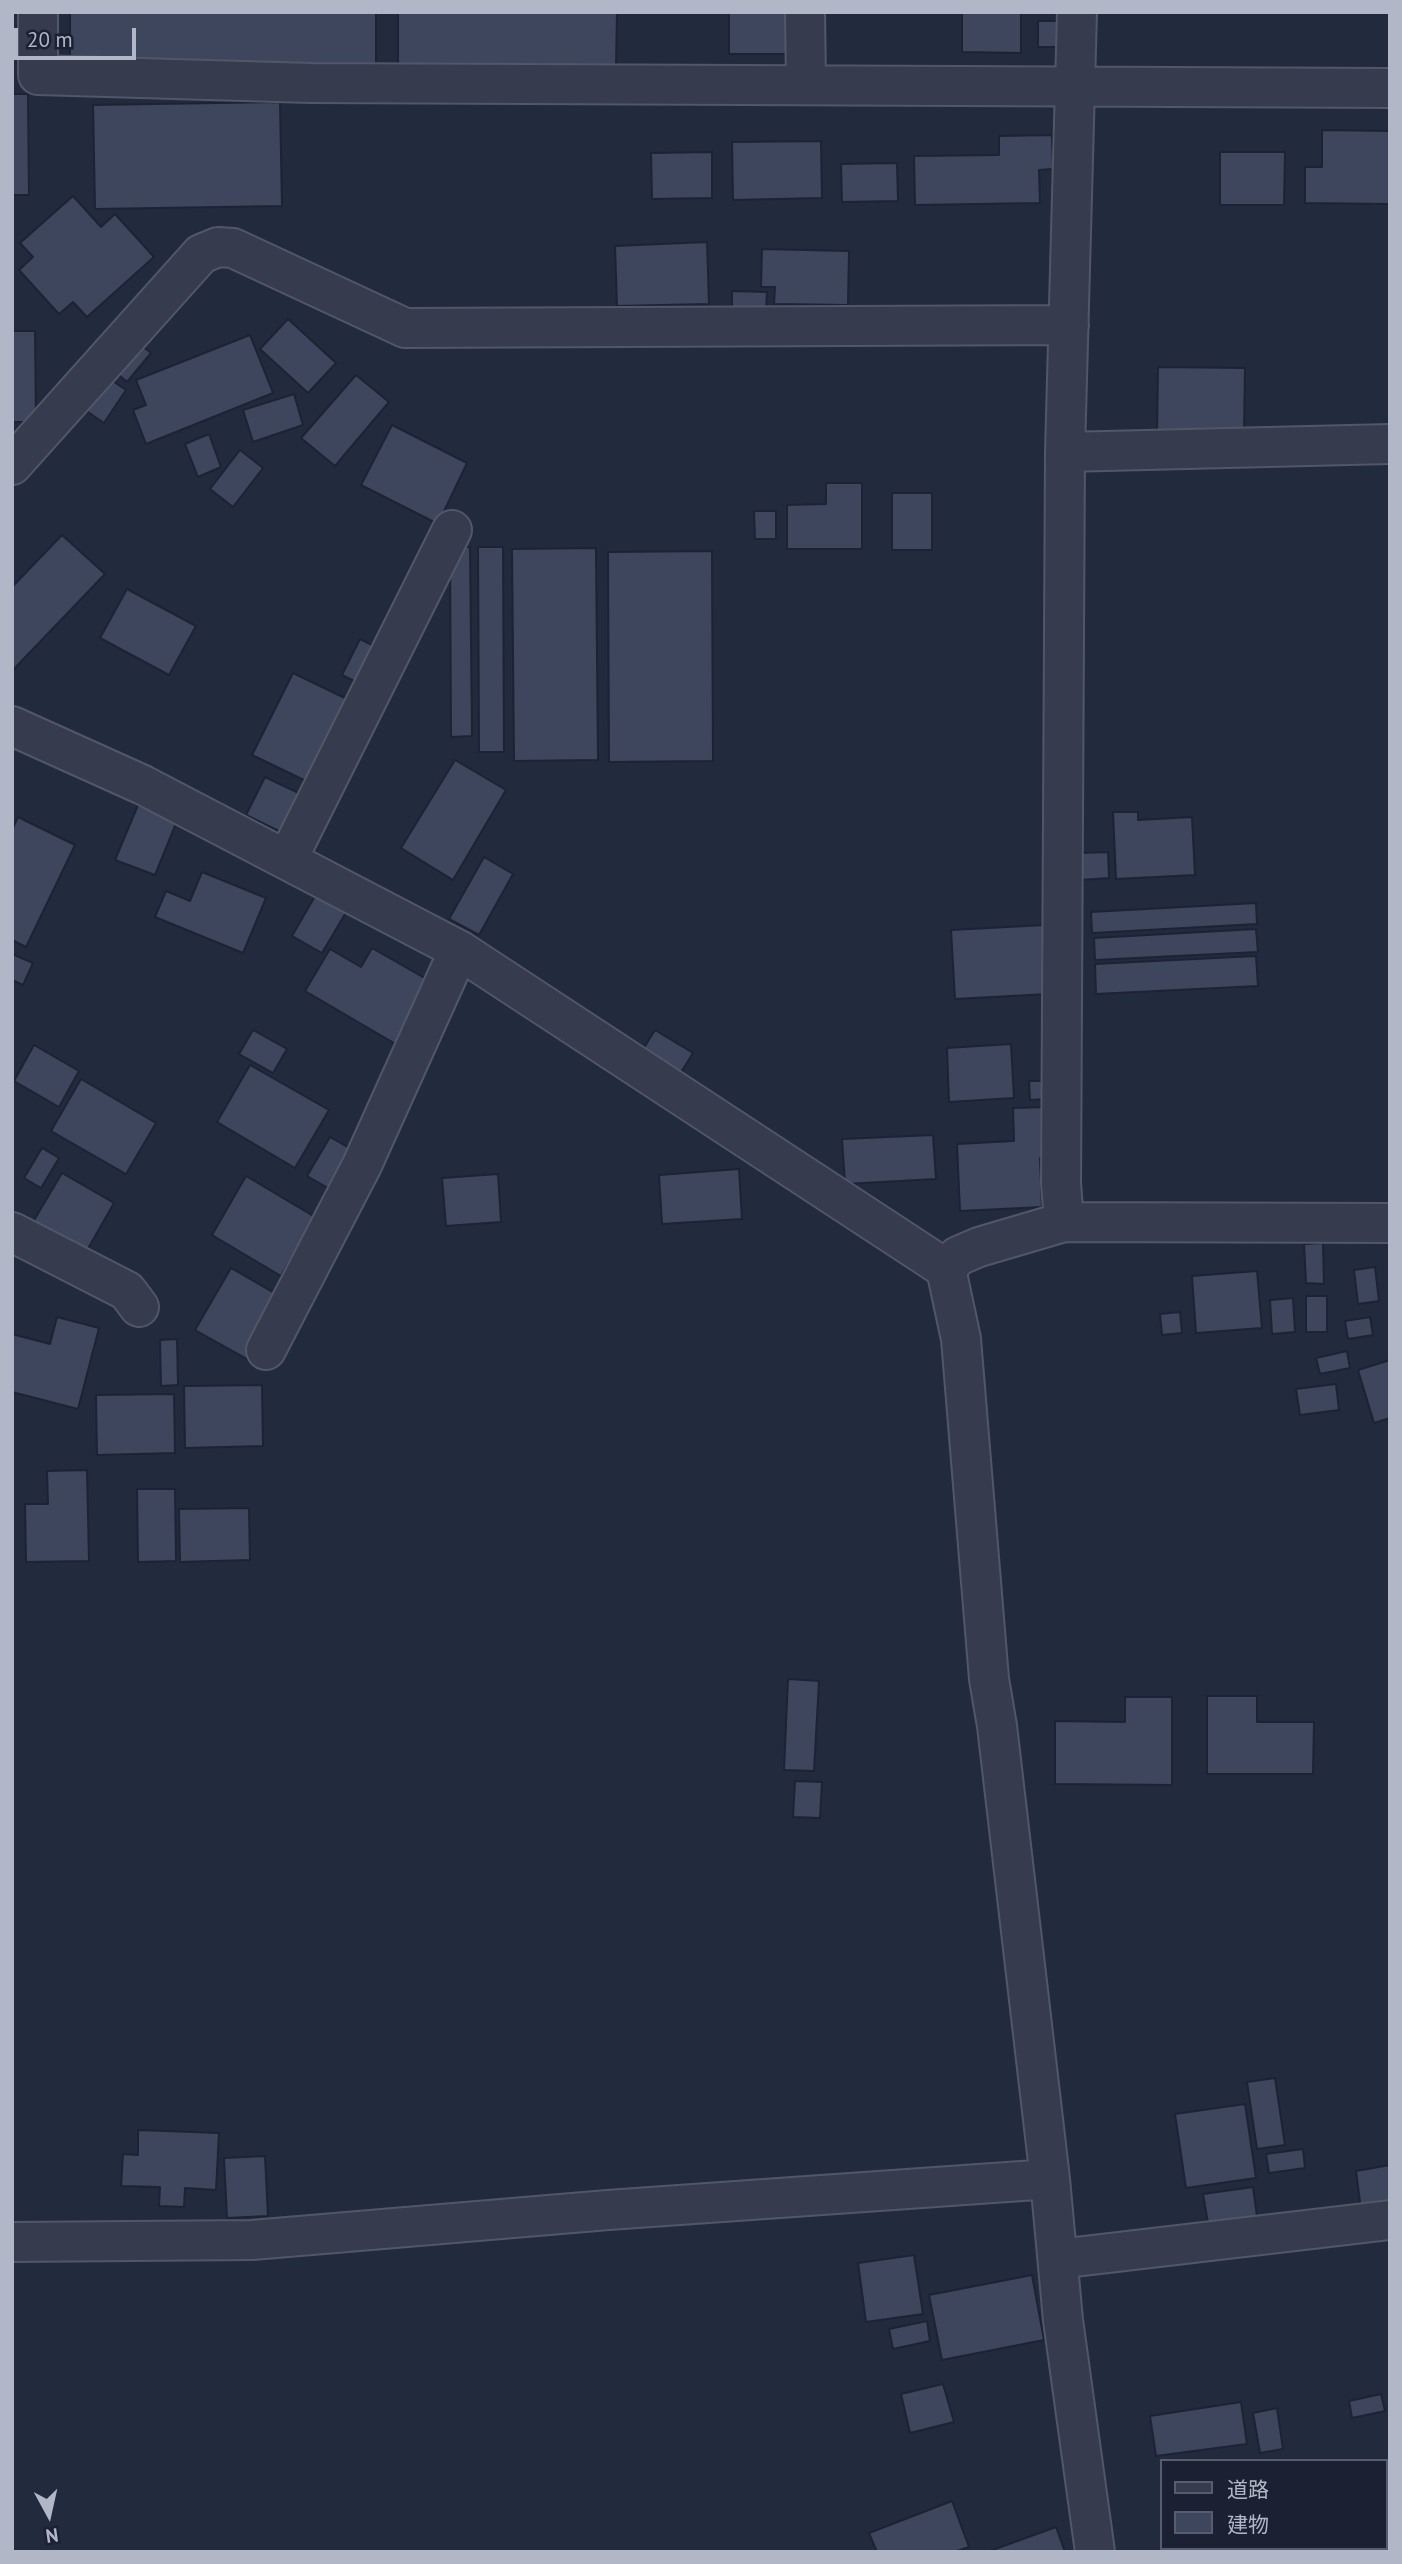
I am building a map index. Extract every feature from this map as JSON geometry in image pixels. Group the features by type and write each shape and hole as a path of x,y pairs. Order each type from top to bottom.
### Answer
{"street":[{"path":"38,12 25,76 311,83 1390,88"},
{"path":"805,12 806,85"},
{"path":"1064,1222 1061,1183 1065,452 1077,12"},
{"path":"12,465 201,254 218,247 233,248 405,328 1069,325"},
{"path":"1065,452 1390,444"},
{"path":"287,860 452,530"},
{"path":"12,726 144,785 459,950 946,1269 961,1339 989,1679 1050,2179 1063,2320 1095,2552"},
{"path":"265,1350 362,1165 459,950"},
{"path":"946,1269 958,1256 979,1247 1064,1222 1390,1223"},
{"path":"12,1232 127,1291 139,1307"},
{"path":"12,2242 252,2240 608,2210 1050,2179"},
{"path":"1058,2259 1390,2220"}],"building":[{"path":"70,12 376,12 376,67 70,65"},
{"path":"398,12 617,12 616,67 398,66"},
{"path":"729,12 790,12 790,54 729,54"},
{"path":"962,12 1021,12 1021,53 962,52"},
{"path":"1038,21 1063,21 1062,47 1038,47"},
{"path":"12,94 28,94 29,195 12,195"},
{"path":"280,102 282,206 95,209 93,105"},
{"path":"1322,130 1390,131 1390,204 1305,203 1305,167 1322,167"},
{"path":"1052,135 1053,169 1039,170 1040,203 915,205 914,156 999,155 999,136"},
{"path":"821,141 822,198 733,200 732,142"},
{"path":"712,152 712,198 652,199 651,153"},
{"path":"1220,152 1285,152 1284,205 1220,205"},
{"path":"897,163 898,201 842,202 841,164"},
{"path":"73,196 101,227 115,214 154,257 87,317 73,302 59,314 19,270 33,257 20,243"},
{"path":"707,242 709,304 617,306 615,246"},
{"path":"762,249 849,251 848,305 774,304 775,287 761,287"},
{"path":"732,291 767,292 766,310 732,309"},
{"path":"288,319 336,363 308,393 260,349"},
{"path":"12,331 35,331 36,422 12,422"},
{"path":"250,335 273,393 146,444 133,410 146,405 136,380"},
{"path":"136,341 151,353 127,382 112,369"},
{"path":"1158,367 1245,368 1244,433 1157,432"},
{"path":"104,375 126,390 104,423 82,408"},
{"path":"356,375 389,402 335,466 301,438"},
{"path":"294,394 303,425 253,442 243,410"},
{"path":"392,425 467,463 438,524 361,485"},
{"path":"209,434 221,467 198,477 185,444"},
{"path":"240,450 263,468 233,507 210,489"},
{"path":"826,483 862,483 862,549 787,549 787,505 826,504"},
{"path":"892,493 932,493 932,550 892,550"},
{"path":"754,511 776,511 776,539 755,539"},
{"path":"62,535 105,574 12,671 12,587"},
{"path":"450,547 470,547 472,736 451,737"},
{"path":"478,547 503,547 504,752 479,752"},
{"path":"596,548 598,760 514,761 512,549"},
{"path":"712,551 713,761 609,762 608,552"},
{"path":"127,589 196,626 169,675 100,638"},
{"path":"360,639 374,646 356,682 342,675"},
{"path":"293,673 349,700 308,782 252,755"},
{"path":"455,760 506,790 453,880 401,848"},
{"path":"265,777 307,797 287,835 246,815"},
{"path":"138,805 177,821 155,875 115,860"},
{"path":"1113,812 1138,812 1138,820 1192,817 1195,875 1116,879"},
{"path":"18,817 75,845 26,947 12,940 12,830"},
{"path":"1108,852 1109,878 1080,880 1079,853"},
{"path":"484,857 513,874 479,935 449,919"},
{"path":"202,872 266,898 243,953 155,917 166,891 190,901"},
{"path":"318,891 348,909 322,953 292,936"},
{"path":"1256,903 1257,924 1092,933 1091,912"},
{"path":"1045,925 1048,994 955,999 951,930"},
{"path":"1256,929 1258,952 1095,960 1094,938"},
{"path":"372,948 435,984 399,1046 305,991 330,949 361,967"},
{"path":"12,954 33,963 23,985 12,980"},
{"path":"1256,956 1258,986 1096,994 1095,964"},
{"path":"253,1030 287,1049 273,1073 239,1054"},
{"path":"655,1030 693,1053 680,1074 642,1051"},
{"path":"1011,1044 1014,1098 949,1102 947,1048"},
{"path":"34,1045 79,1071 59,1107 14,1081"},
{"path":"250,1065 329,1110 295,1168 217,1122"},
{"path":"81,1079 156,1123 126,1174 51,1131"},
{"path":"1029,1081 1047,1081 1048,1099 1030,1100"},
{"path":"1048,1107 1051,1158 1040,1158 1042,1207 960,1211 957,1144 1014,1141 1013,1108"},
{"path":"933,1135 936,1179 845,1184 842,1139"},
{"path":"330,1137 358,1153 335,1192 307,1176"},
{"path":"42,1148 59,1158 41,1188 24,1178"},
{"path":"739,1169 742,1219 662,1224 659,1175"},
{"path":"62,1173 114,1203 86,1252 33,1222"},
{"path":"498,1174 501,1222 446,1226 442,1178"},
{"path":"246,1176 315,1217 281,1276 212,1235"},
{"path":"1323,1243 1324,1284 1306,1283 1304,1244"},
{"path":"1375,1267 1379,1301 1358,1304 1354,1270"},
{"path":"231,1268 283,1298 247,1359 195,1330"},
{"path":"1257,1271 1262,1328 1196,1333 1192,1276"},
{"path":"1306,1296 1327,1296 1327,1332 1306,1332"},
{"path":"1293,1298 1295,1332 1272,1334 1270,1300"},
{"path":"1180,1312 1182,1333 1162,1335 1160,1314"},
{"path":"57,1317 99,1328 78,1409 12,1392 12,1334 50,1344"},
{"path":"1370,1317 1373,1335 1348,1339 1345,1321"},
{"path":"177,1339 178,1385 161,1386 160,1340"},
{"path":"1347,1351 1350,1368 1320,1374 1316,1358"},
{"path":"1390,1360 1390,1418 1374,1423 1358,1370"},
{"path":"1336,1384 1339,1410 1300,1415 1296,1389"},
{"path":"262,1385 263,1446 185,1448 184,1386"},
{"path":"174,1394 175,1453 97,1455 96,1395"},
{"path":"87,1470 89,1561 26,1562 25,1504 48,1504 47,1471"},
{"path":"137,1489 175,1489 176,1561 138,1562"},
{"path":"249,1508 250,1560 180,1562 179,1509"},
{"path":"788,1679 819,1681 814,1771 784,1770"},
{"path":"1207,1696 1257,1696 1257,1722 1314,1722 1313,1774 1207,1774"},
{"path":"1125,1697 1172,1697 1172,1785 1055,1784 1055,1721 1125,1722"},
{"path":"795,1781 822,1782 820,1818 793,1817"},
{"path":"1275,2078 1285,2145 1257,2149 1247,2082"},
{"path":"1245,2104 1256,2178 1186,2188 1175,2114"},
{"path":"138,2130 219,2133 216,2190 185,2188 184,2207 159,2206 160,2187 121,2186 123,2154 138,2155"},
{"path":"1303,2149 1305,2168 1269,2173 1266,2154"},
{"path":"265,2156 268,2216 227,2218 224,2158"},
{"path":"1390,2165 1390,2206 1361,2210 1356,2171"},
{"path":"1253,2187 1257,2216 1208,2223 1203,2194"},
{"path":"914,2255 923,2314 866,2322 858,2263"},
{"path":"1032,2275 1044,2340 942,2360 929,2295"},
{"path":"927,2321 930,2341 893,2349 889,2329"},
{"path":"943,2384 954,2422 910,2433 901,2394"},
{"path":"1381,2394 1385,2411 1352,2418 1349,2401"},
{"path":"1241,2402 1247,2444 1156,2456 1150,2416"},
{"path":"1277,2408 1283,2449 1260,2453 1253,2413"},
{"path":"952,2501 969,2547 954,2552 877,2552 869,2533"},
{"path":"1056,2527 1065,2552 987,2552"}]}
